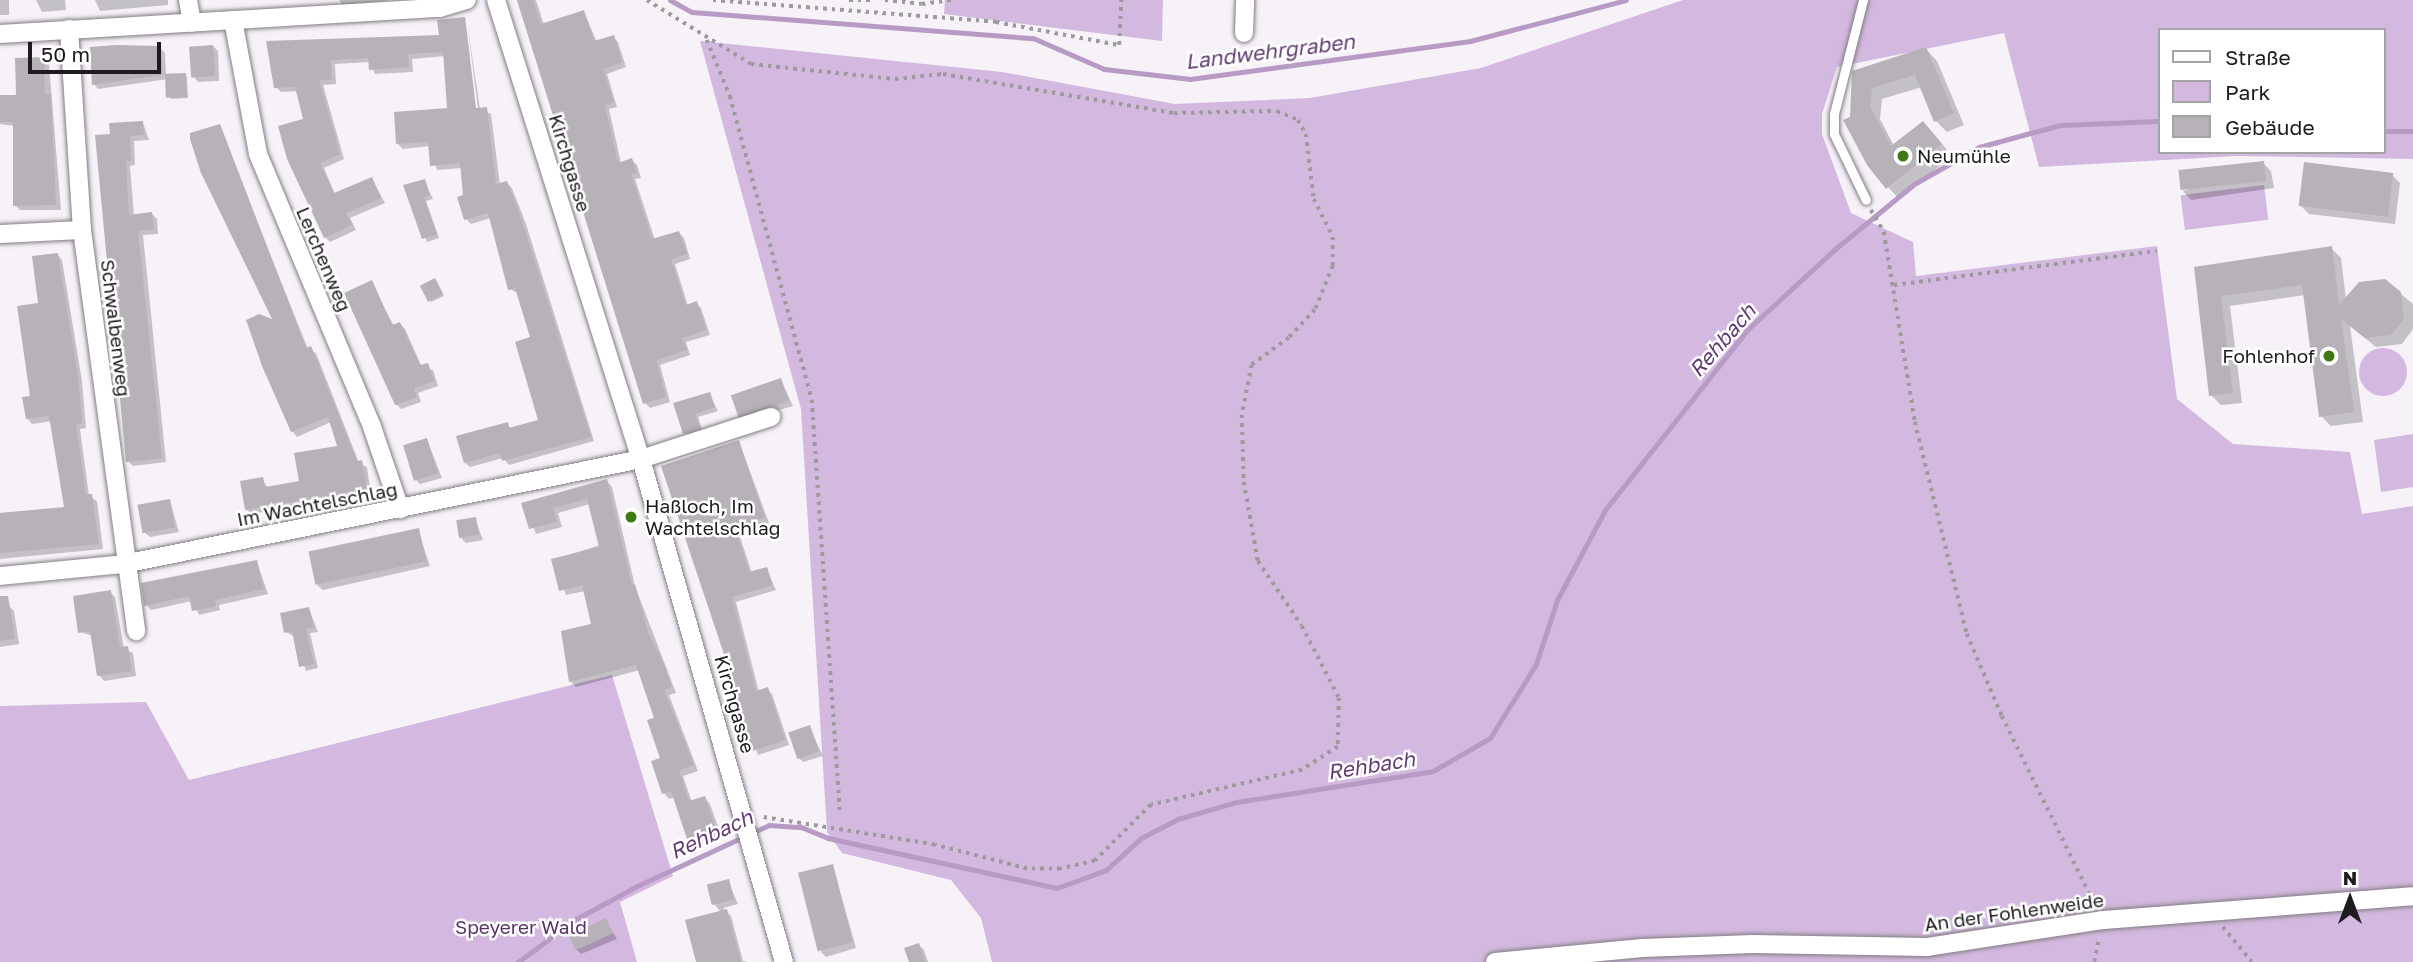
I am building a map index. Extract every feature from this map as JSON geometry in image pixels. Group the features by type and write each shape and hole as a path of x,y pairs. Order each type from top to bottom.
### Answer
{"street":[{"path":"188,0 192,23"},
{"path":"0,34 440,8 467,0"},
{"name":"Kirchgasse","path":"496,0 641,459 745,814 784,962"},
{"path":"1244,33 1245,0"},
{"name":"Lerchenweg","path":"233,20 258,155 372,427 400,509"},
{"name":"Schwalbenweg","path":"69,29 82,230 124,564 136,631"},
{"path":"0,234 82,230"},
{"path":"641,459 771,417"},
{"name":"Im Wachtelschlag","path":"0,576 124,564 641,459"},
{"name":"An der Fohlenweide","path":"1496,962 1642,948 1753,944 1927,947 2103,920 2413,896"}],"lane":[{"path":"1863,0 1834,114 1834,134 1866,201"}],"path":[{"path":"647,0 751,64 842,76 895,79 943,74 1174,114 1278,111 1298,120 1306,134 1314,199 1332,237 1332,266 1315,310 1289,338 1252,365 1242,415 1244,482 1258,561 1303,626 1339,698 1338,747 1302,770 1151,805 1095,861 1061,869 1027,869 935,845 745,814"},
{"path":"713,0 996,22 1119,44 1121,0"},
{"path":"849,0 873,0"},
{"path":"885,0 922,4 951,0"},
{"path":"706,38 730,96 812,400 840,810"},
{"path":"1866,201 1884,232 1914,422 1967,634 2002,716 2103,920 2094,962"},
{"path":"1894,285 2157,251"},
{"path":"2211,912 2252,962"}],"green space":[{"path":"945,0 1163,0 1162,41 944,14"},
{"path":"1683,0 2413,0 2413,159 2237,156 2039,167 2004,33 1837,67 1822,114 1822,134 1851,213 1913,242 1916,276 2157,246 2177,399 2233,444 2350,452 2362,514 2413,506 2413,962 992,962 981,918 951,880 842,853 827,832 801,409 700,41 1002,72 1175,104 1310,98 1481,68"},
{"path":"2264,185 2268,220 2185,230 2181,195"},
{"path":"2383,348 2400,355 2407,372 2400,389 2383,396 2366,389 2359,372 2366,355"},
{"path":"2413,434 2413,487 2381,492 2374,440"},
{"name":"Speyerer Wald","path":"612,675 673,876 620,902 637,962 0,962 0,706 146,702 189,780"}],"building":[{"path":"517,0 533,0 541,24 584,10 594,41 614,35 622,62 603,69 614,102 605,105 618,163 632,158 637,173 631,174 652,239 679,231 687,254 671,259 686,305 697,301 706,330 682,338 687,350 656,360 666,397 643,404"},
{"path":"465,17 476,108 487,107 496,184 507,181 521,218 591,437 502,461 500,453 464,463 456,436 508,422 509,428 538,420 515,342 530,337 515,288 508,290 488,213 464,220 457,197 463,195 460,163 430,166 428,142 396,144 394,112 447,108 443,52 408,54 409,67 369,70 368,58 331,60 332,80 319,80 340,154 320,163 334,193 372,177 381,198 346,213 352,225 324,238 287,159 278,126 303,119 295,87 274,88 266,41 439,35 437,20"},
{"path":"213,45 215,76 191,78 189,47"},
{"path":"161,46 162,75 92,85 90,47"},
{"path":"1926,47 1954,113 1934,122 1915,75 1872,88 1870,106 1891,146 1923,121 1942,144 1886,189 1867,165 1843,120 1850,117 1852,71"},
{"path":"44,57 45,94 51,94 56,205 13,206 13,122 0,122 0,95 16,95 15,58"},
{"path":"186,73 187,97 166,98 165,74"},
{"path":"143,121 144,135 130,136 131,161 126,161 129,215 152,212 154,229 138,231 162,458 126,462 95,135 110,134 109,123"},
{"path":"220,124 306,348 311,346 357,461 362,460 367,489 245,510 240,481 263,477 265,487 299,481 294,453 337,446 328,417 291,432 262,366 246,320 259,314 272,319 201,173 190,139 190,133"},
{"path":"2264,161 2266,181 2181,190 2178,170"},
{"path":"2304,162 2393,173 2388,217 2299,206"},
{"path":"425,179 430,195 424,197 437,234 422,239 403,185"},
{"name":"Fohlenhof","path":"2332,246 2339,305 2359,282 2385,279 2401,292 2404,319 2391,335 2365,338 2341,319 2354,412 2319,417 2302,285 2221,296 2233,393 2209,396 2194,267"},
{"path":"58,253 78,375 82,423 76,424 86,494 92,494 99,544 0,553 0,513 64,507 49,416 26,419 22,397 30,396 17,306 38,303 32,256"},
{"path":"435,278 443,294 428,302 420,286"},
{"path":"372,280 392,325 400,322 420,365 428,363 434,381 414,388 417,397 395,405 344,293"},
{"path":"781,378 789,401 739,418 731,395"},
{"path":"710,392 715,407 695,414 700,428 683,434 673,403"},
{"path":"427,438 438,473 414,481 403,445"},
{"path":"739,440 765,518 735,526 749,572 767,567 773,585 732,597 756,691 768,687 785,740 752,751 735,697 738,696 661,466"},
{"path":"607,479 632,585 635,584 648,632 672,687 664,690 694,765 679,770 689,801 705,796 716,830 687,839 671,791 662,794 651,761 660,758 647,720 654,718 636,665 569,682 561,631 591,624 582,585 559,591 551,559 599,547 587,499 553,508 557,522 529,529 521,503"},
{"path":"170,499 175,528 143,533 138,505"},
{"path":"476,517 479,535 459,538 456,520"},
{"path":"419,528 426,561 316,585 308,551"},
{"path":"257,560 264,589 215,600 216,606 192,611 189,596 144,606 141,583"},
{"path":"111,590 120,647 128,646 132,671 97,676 90,631 78,633 73,596"},
{"path":"0,596 8,596 15,639 0,641"},
{"path":"309,607 314,627 306,629 314,664 299,667 292,631 284,633 280,613"},
{"path":"810,725 819,751 797,759 788,732"},
{"path":"833,864 853,943 818,951 798,873"},
{"path":"729,879 734,899 712,905 707,885"},
{"path":"727,909 741,962 696,962 685,920"},
{"path":"606,918 613,934 575,950 569,935"},
{"path":"919,943 925,962 909,962 904,948"}],"waterway":[{"name":"Landwehrgraben","path":"670,0 692,12 1033,38 1104,69 1190,79 1470,41 1626,0"},
{"name":"Rehbach","path":"518,962 576,919 637,886 769,825 801,827 828,838 1057,888 1106,870 1141,838 1178,819 1236,802 1433,771 1490,738 1536,664 1557,600 1605,510 1748,329 1835,249 1914,184 1979,147 2060,125 2158,121"},
{"name":"Rehbach","path":"2385,131 2413,131"}],"place":[{"name":"Neumühle","path":"1903,156"},
{"name":"Fohlenhof","path":"2329,356"},
{"name":"Haßloch, Im Wachtelschlag","path":"631,517"}]}
